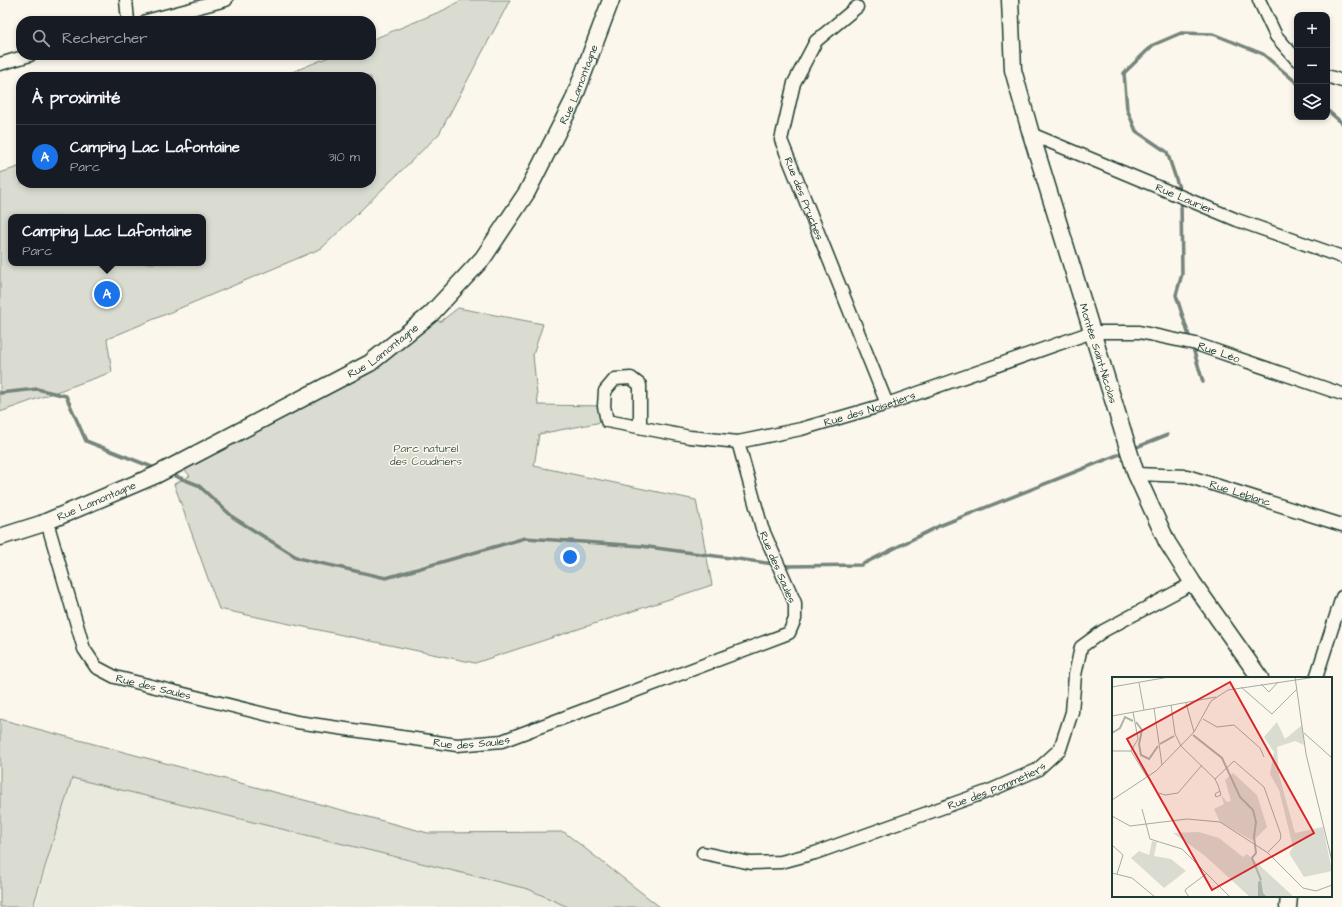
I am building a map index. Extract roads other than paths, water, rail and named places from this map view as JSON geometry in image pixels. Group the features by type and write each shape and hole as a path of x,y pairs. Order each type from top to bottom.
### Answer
{"street":[{"path":"126,0 128,16"},
{"path":"165,16 226,0"},
{"name":"Rue Lamontagne","path":"0,537 47,522 156,475 370,364 431,314 483,258 527,192 573,101 611,0"},
{"name":"Montée Saint-Nicolas","path":"1010,0 1013,70 1031,134 1136,474 1167,542 1193,583 1259,677"},
{"path":"1259,0 1276,36 1294,57"},
{"name":"Rue des Pruches","path":"856,7 816,41 794,83 781,140 887,404"},
{"path":"0,64 16,59"},
{"path":"1330,77 1342,81"},
{"name":"Rue Laurier","path":"1031,134 1237,220 1342,257"},
{"name":"Rue des Noisetiers","path":"640,427 690,437 738,442 801,429 887,404 1092,332"},
{"name":"Rue Léo","path":"1092,332 1139,332 1196,344 1342,394"},
{"name":"Rue des Saules","path":"47,522 84,649 96,667 115,677 297,722 457,745 502,741 789,633 795,619 795,603 762,528 738,442"},
{"name":"Rue Leblanc","path":"1136,474 1187,476 1342,524"},
{"name":"Rue des Pommetiers","path":"703,853 751,863 781,862 815,853 988,791 1037,770 1060,749 1072,712 1081,647 1103,631 1193,583"},
{"path":"1316,677 1342,597"},
{"path":"1288,907 1289,897"}],"waterway":[{"path":"1181,194 1167,152 1136,131 1127,109 1124,73 1153,45 1181,33 1213,34 1263,54 1294,80"},
{"path":"1330,113 1342,123"},
{"path":"1181,200 1182,274 1176,295 1190,339"},
{"path":"1192,345 1203,382"},
{"path":"0,393 37,389 66,396 86,441 157,469"},
{"path":"1132,449 1167,435"},
{"path":"780,565 861,565 939,526 1125,452"},
{"path":"170,474 198,485 234,518 298,558 386,578 525,538 641,546 774,564"}],"place":[{"name":"Camping Lac Lafontaine","path":"107,294"}],"park label":[{"name":"Parc naturel des Coudriers","path":"426,454"}]}
